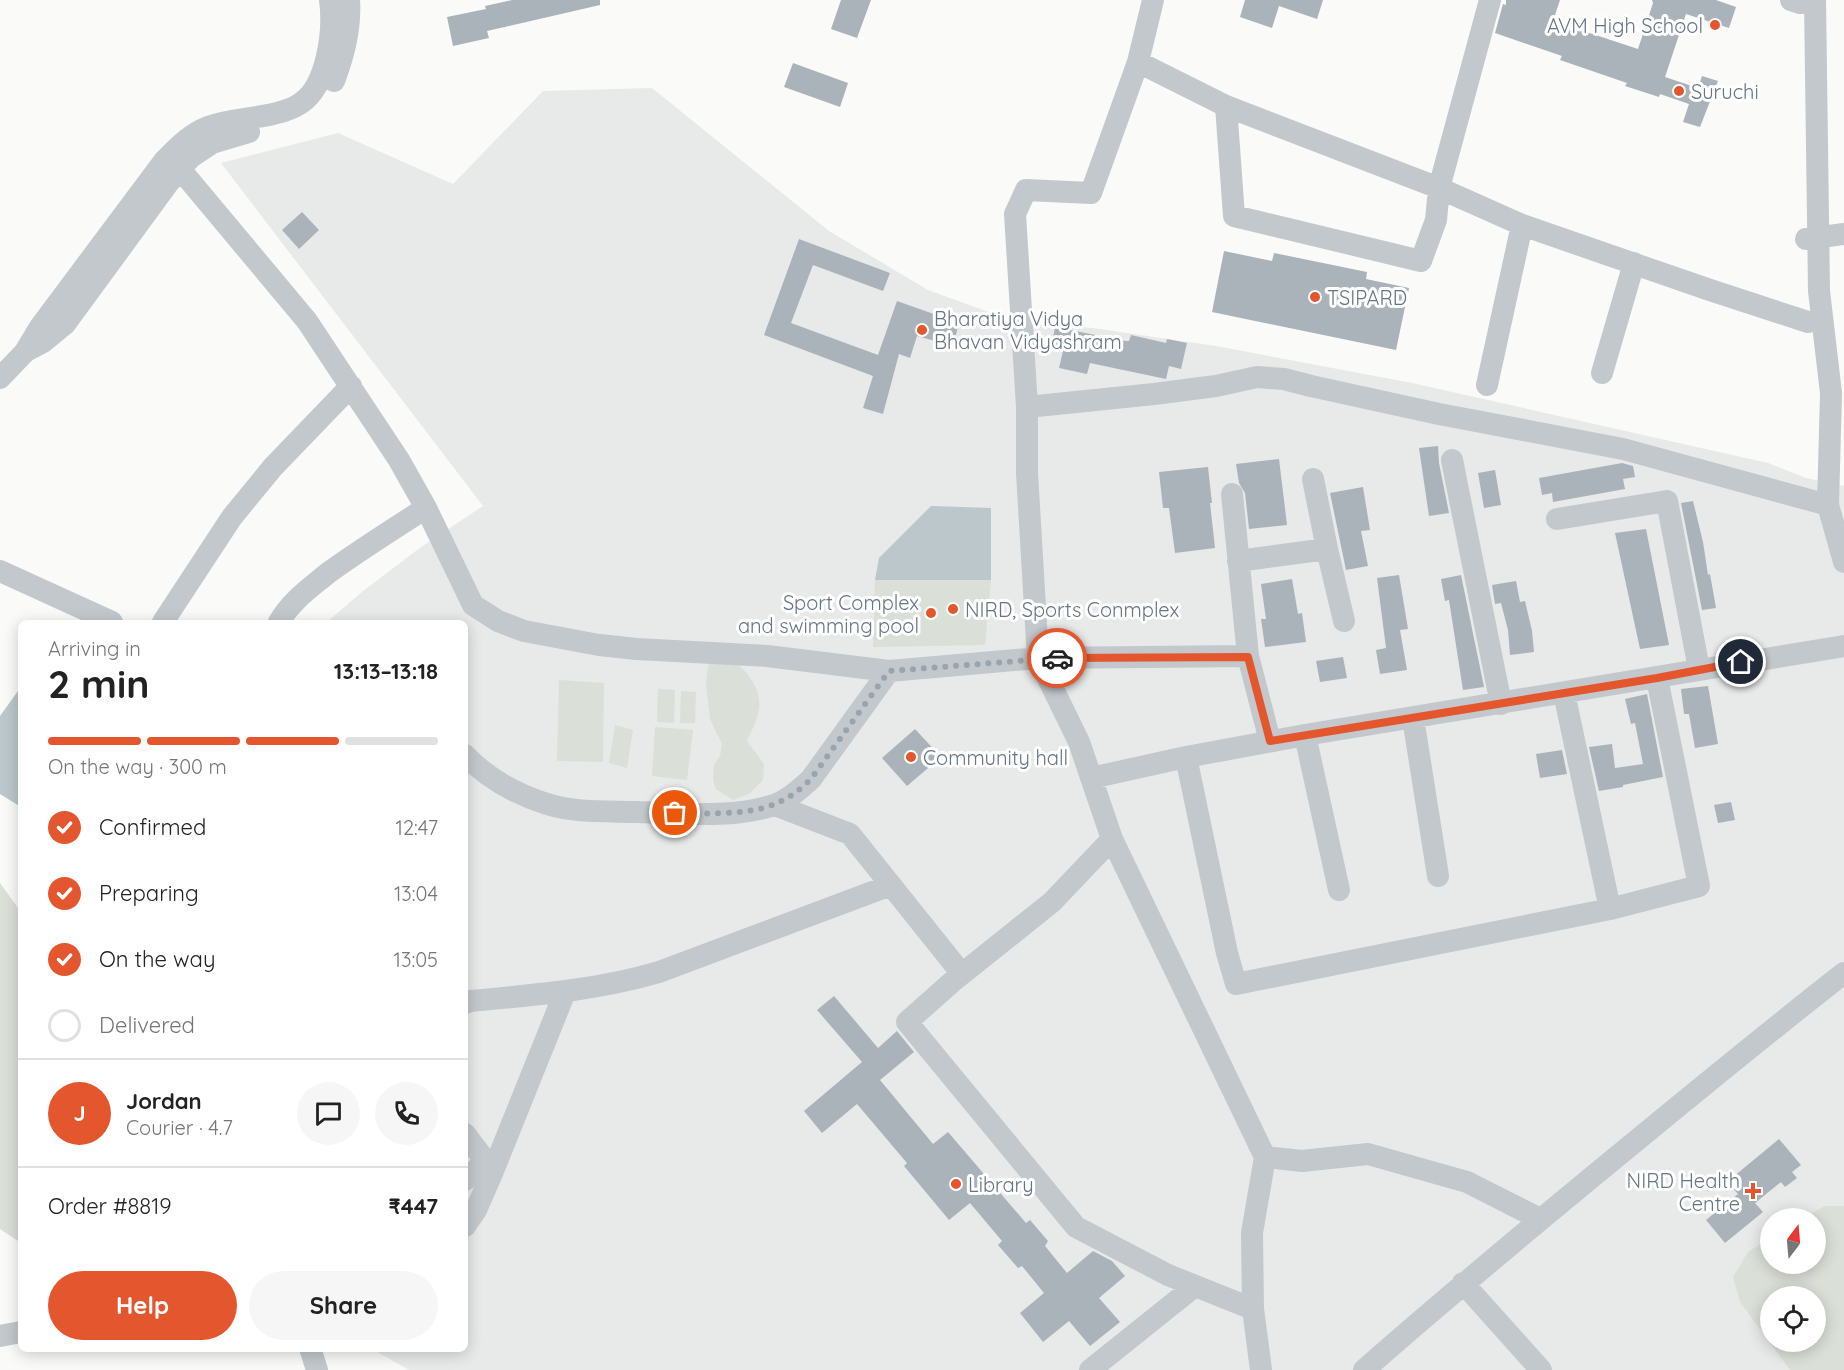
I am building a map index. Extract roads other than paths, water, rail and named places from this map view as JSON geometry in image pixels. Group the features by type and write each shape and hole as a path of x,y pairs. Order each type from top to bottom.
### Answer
{"street":[{"path":"25,352 43,342 65,324 191,157 212,143 290,122 307,115 318,95 325,64 331,22 330,0"},
{"path":"0,378 25,352 46,317 164,161 178,147 193,135 207,128 284,111 318,95 334,79 346,40 350,16 349,0"},
{"path":"1153,0 1138,63 1091,193 1026,190 1016,214 1027,406 1027,473 1038,658 1079,742 1112,839 1265,1157 1252,1233 1254,1309 1261,1370"},
{"path":"1226,106 1234,216 1420,261 1436,220 1439,188 1490,0"},
{"path":"1804,1 1812,239 1819,291 1836,374 1831,393 1839,419 1828,505 1844,562"},
{"path":"1138,63 1226,106 1439,188 1522,225 1808,322"},
{"path":"180,169 307,321 399,460 426,508 468,614 498,621 524,631 599,645 767,656 889,671 1038,658 1248,657"},
{"path":"1488,385 1522,225"},
{"path":"1812,239 1844,234"},
{"path":"1812,239 1805,291 1816,396 1839,419"},
{"path":"1602,373 1634,263"},
{"path":"1027,406 1154,394 1216,386 1257,377 1284,379 1439,414 1623,449 1828,505"},
{"path":"164,620 232,517 273,467 351,387"},
{"path":"1452,460 1501,704"},
{"path":"1313,479 1344,621"},
{"path":"1232,494 1248,657 1270,741"},
{"path":"1557,519 1667,501 1699,669"},
{"path":"280,620 302,593 363,548 426,508"},
{"path":"1238,561 1327,549"},
{"path":"0,572 108,620"},
{"path":"1091,778 1270,741 1844,646"},
{"path":"468,758 477,768 511,791 549,804 582,810 699,814 743,811 775,805 796,793 811,779 889,671"},
{"path":"1186,757 1236,984 1610,909 1700,886 1657,678"},
{"path":"1564,693 1610,909"},
{"path":"1413,718 1438,876"},
{"path":"1305,735 1339,890"},
{"path":"775,805 850,834 962,974"},
{"path":"1112,839 1052,902 962,974 907,1022 1076,1227 1168,1275 1254,1309"},
{"path":"468,1002 565,992 635,979 891,885"},
{"path":"1364,1370 1540,1219 1785,1018 1844,973"},
{"path":"468,1222 476,1210 489,1166 565,992"},
{"path":"468,1138 489,1166"},
{"path":"1265,1157 1302,1161 1368,1154 1467,1182 1540,1219"},
{"path":"468,1178 489,1166"},
{"path":"1463,1283 1541,1370"},
{"path":"1090,1370 1194,1286"},
{"path":"0,1336 18,1333"},
{"path":"311,1352 317,1370"}],"place":[{"name":"AVM High School","path":"1715,25"},
{"name":"Suruchi","path":"1679,91"},
{"name":"TSIPARD","path":"1315,297"},
{"name":"Bharatiya Vidya Bhavan Vidyashram","path":"922,330"},
{"name":"NIRD, Sports Conmplex","path":"953,609"},
{"name":"Sport Complex and swimming pool","path":"931,613"},
{"name":"Community hall","path":"911,757"},
{"name":"Library","path":"956,1184"},
{"name":"NIRD Health Centre","path":"1753,1191"}]}
